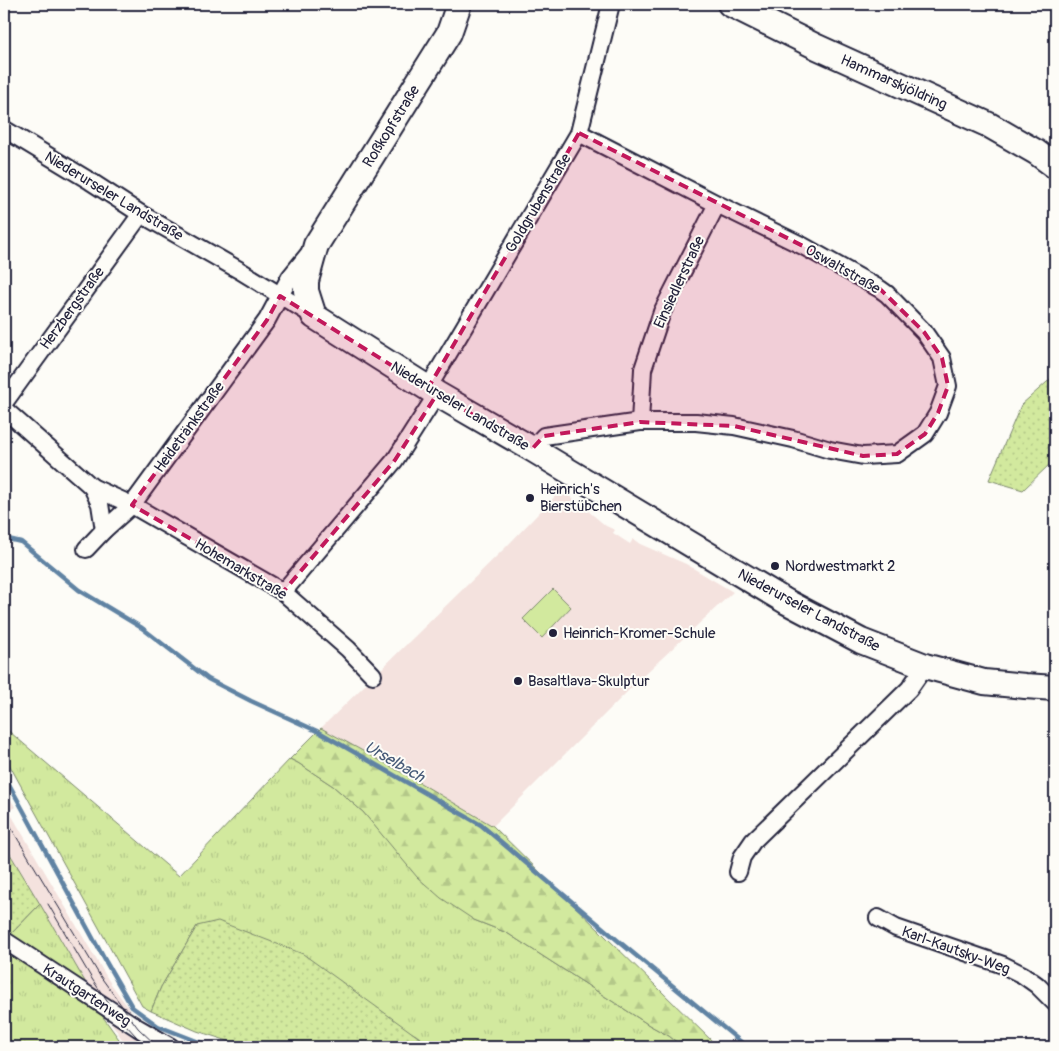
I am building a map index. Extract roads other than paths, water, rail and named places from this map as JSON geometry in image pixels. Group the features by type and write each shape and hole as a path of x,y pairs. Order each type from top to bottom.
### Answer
{"main road":[{"name":"Roßkopfstraße","path":"314,316 306,291 306,281 316,245 449,33 459,4"},
{"name":"Hammarskjöldring","path":"730,4 817,47 989,125 1036,152 1055,166"},
{"name":"Niederurseler Landstraße","path":"314,316 433,391 787,602 861,641 925,666 984,682 1055,688"}],"street":[{"name":"Goldgrubenstraße","path":"283,592 395,460 579,133 611,4"},
{"name":"Niederurseler Landstraße","path":"4,129 90,180 141,214 239,270 314,316"},
{"name":"Oswaltstraße","path":"532,449 544,436 640,422 696,422 734,426 793,439 830,450 864,456 896,454 924,434 938,413 948,386 942,358 924,332 880,289 803,246 579,133"},
{"name":"Einsiedlerstraße","path":"640,422 643,369 662,312 717,204"},
{"name":"Herzbergstraße","path":"4,403 141,214"},
{"name":"Roßkopfstraße","path":"280,296 290,277 316,245"},
{"name":"Heidetränkstraße","path":"86,549 132,505 267,320 280,296"},
{"name":"Hohemarkstraße","path":"4,409 92,487 132,505 283,592 348,649 374,675"},
{"name":"Hohemarkstraße","path":"92,487 100,504 104,530"},
{"path":"738,872 742,857 752,841 909,689 925,666"},
{"name":"Karl-Kautsky-Weg","path":"878,918 896,928 1010,968 1024,975 1037,985 1055,1003"},
{"name":"Krautgartenweg","path":"4,940 138,1028 171,1047"}],"waterway":[{"name":"Urselbach","path":"4,538 21,542 79,590 142,628 208,679 319,732 481,825 747,1047"},
{"name":"Urselbach","path":"4,775 132,1007 158,1026 212,1047"}],"tram line":[{"path":"4,816 100,976 138,1028 158,1047"},
{"path":"48,904 92,979 115,1013 146,1047"}],"place":[{"name":"Heinrich's Bierstübchen","path":"530,498"},
{"name":"Nordwestmarkt 2","path":"775,566"},
{"name":"Heinrich-Kromer-Schule","path":"553,633"},
{"name":"Basaltlava-Skulptur","path":"518,681"}]}
